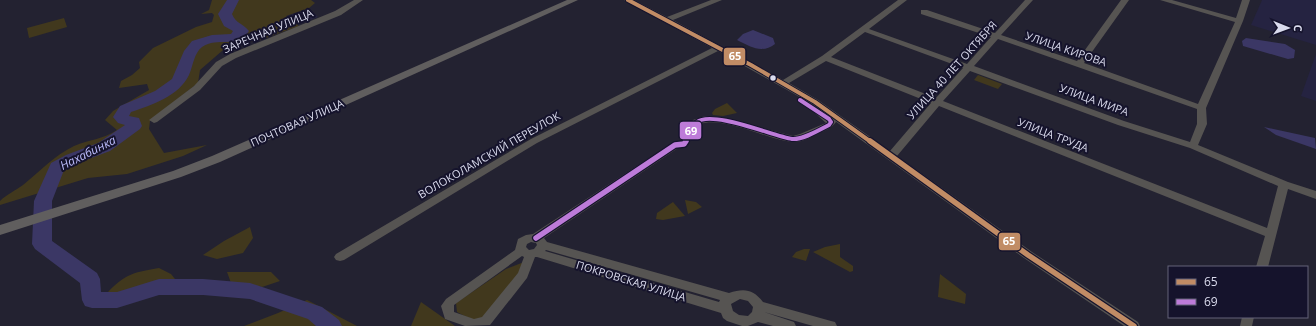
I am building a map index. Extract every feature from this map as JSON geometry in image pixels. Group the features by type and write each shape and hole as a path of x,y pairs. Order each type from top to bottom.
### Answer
{"main road":[{"name":"ПОЧТОВАЯ УЛИЦА","path":"6,224 139,180 213,153 563,0"},
{"name":"ПОЧТОВАЯ УЛИЦА","path":"69,204 177,174 216,159 574,0"}],"street":[{"name":"ЗАРЕЧНАЯ УЛИЦА","path":"154,120 197,88 219,64 233,56 338,13 359,0"},
{"path":"628,0 786,84 892,156 1028,255 1134,326"},
{"path":"668,20 718,0"},
{"path":"534,248 523,275 486,321 474,324 449,315 447,306 450,302 534,248 675,145 684,144 696,122 700,120 720,120 793,139 803,137 829,125 831,122 829,118 782,88 903,0"},
{"name":"УЛИЦА 40 ЛЕТ ОКТЯБРЯ","path":"892,156 937,102 1029,0"},
{"path":"1079,64 1125,0"},
{"path":"1164,0 1239,21"},
{"path":"1193,146 1202,124 1201,108 1239,21 1246,0"},
{"name":"УЛИЦА КИРОВА","path":"924,12 1079,64 1201,108"},
{"name":"УЛИЦА МИРА","path":"863,29 1121,123 1193,146 1284,184 1316,195"},
{"name":"ВОЛОКОЛАМСКИЙ ПЕРЕУЛОК","path":"340,257 534,141 718,48"},
{"name":"УЛИЦА ТРУДА","path":"825,58 1081,159 1131,176 1272,234"},
{"path":"1262,266 1284,184"},
{"name":"ПОКРОВСКАЯ УЛИЦА","path":"534,248 727,303"},
{"name":"ПОКРОВСКАЯ УЛИЦА","path":"758,311 752,320 739,321 728,314 727,303 734,295 746,294 752,297 758,311 790,326"},
{"name":"ПОКРОВСКАЯ УЛИЦА","path":"758,311 831,326"}],"shaded area":[{"path":"212,0 311,0 315,3 309,8 286,16 299,26 255,42 234,38 230,44 200,70 198,83 150,121 149,129 164,153 207,145 183,156 127,174 88,178 0,205 0,201 8,194 23,185 67,150 74,146 106,136 117,130 105,120 113,111 149,90 147,84 119,88 121,81 132,75 140,68 139,62 153,48 196,27 212,22 214,15 212,13 201,14 209,10"},
{"path":"1262,0 1316,0 1316,45 1251,25"},
{"path":"309,9 318,17 298,24 288,16"},
{"path":"64,18 67,27 29,38 27,28"},
{"path":"753,30 773,38 775,44 766,49 761,49 752,47 737,40 743,34"},
{"path":"1246,38 1285,44 1295,50 1294,58 1288,59 1243,46 1242,41"},
{"path":"1316,54 1316,101 1301,96"},
{"path":"978,75 1002,84 998,89 974,80"},
{"path":"727,103 737,113 723,116 713,115 712,113 715,109"},
{"path":"1264,127 1315,138 1316,149 1276,135"},
{"path":"685,200 696,202 702,207 688,214"},
{"path":"673,202 685,216 663,220 656,219 657,213"},
{"path":"250,227 253,238 243,253 217,259 203,255 224,241"},
{"path":"840,244 840,257 853,266 853,271 850,272 813,252 825,247"},
{"path":"804,249 810,249 806,261 792,257 796,252"},
{"path":"524,262 518,278 486,317 474,321 457,312 456,303 506,269"},
{"path":"159,268 171,274 175,279 163,288 148,294 117,300 108,292 120,281 131,275"},
{"path":"227,272 271,272 280,281 262,287 231,283"},
{"path":"940,274 966,294 965,304 938,297"},
{"path":"307,300 357,326 244,326 278,313"},
{"path":"421,302 455,326 411,326"}],"waterway":[{"name":"Нахабинка","path":"233,0 225,14 229,23 242,31 234,38 212,39 197,44 189,54 180,78 173,86 153,98 125,109 121,117 124,120 133,121 134,126 104,147 72,159 57,167 43,201 42,244 90,279 92,300 117,300 159,287 203,287 250,291 275,298 315,313 331,326"}],"transit line":[{"name":"65","path":"628,0 751,65 815,102 1028,255 1134,326"},
{"name":"69","path":"536,238 675,145 684,144 692,128 699,120 706,119 730,122 793,139 803,137 829,125 831,122 829,119 800,100"}]}
